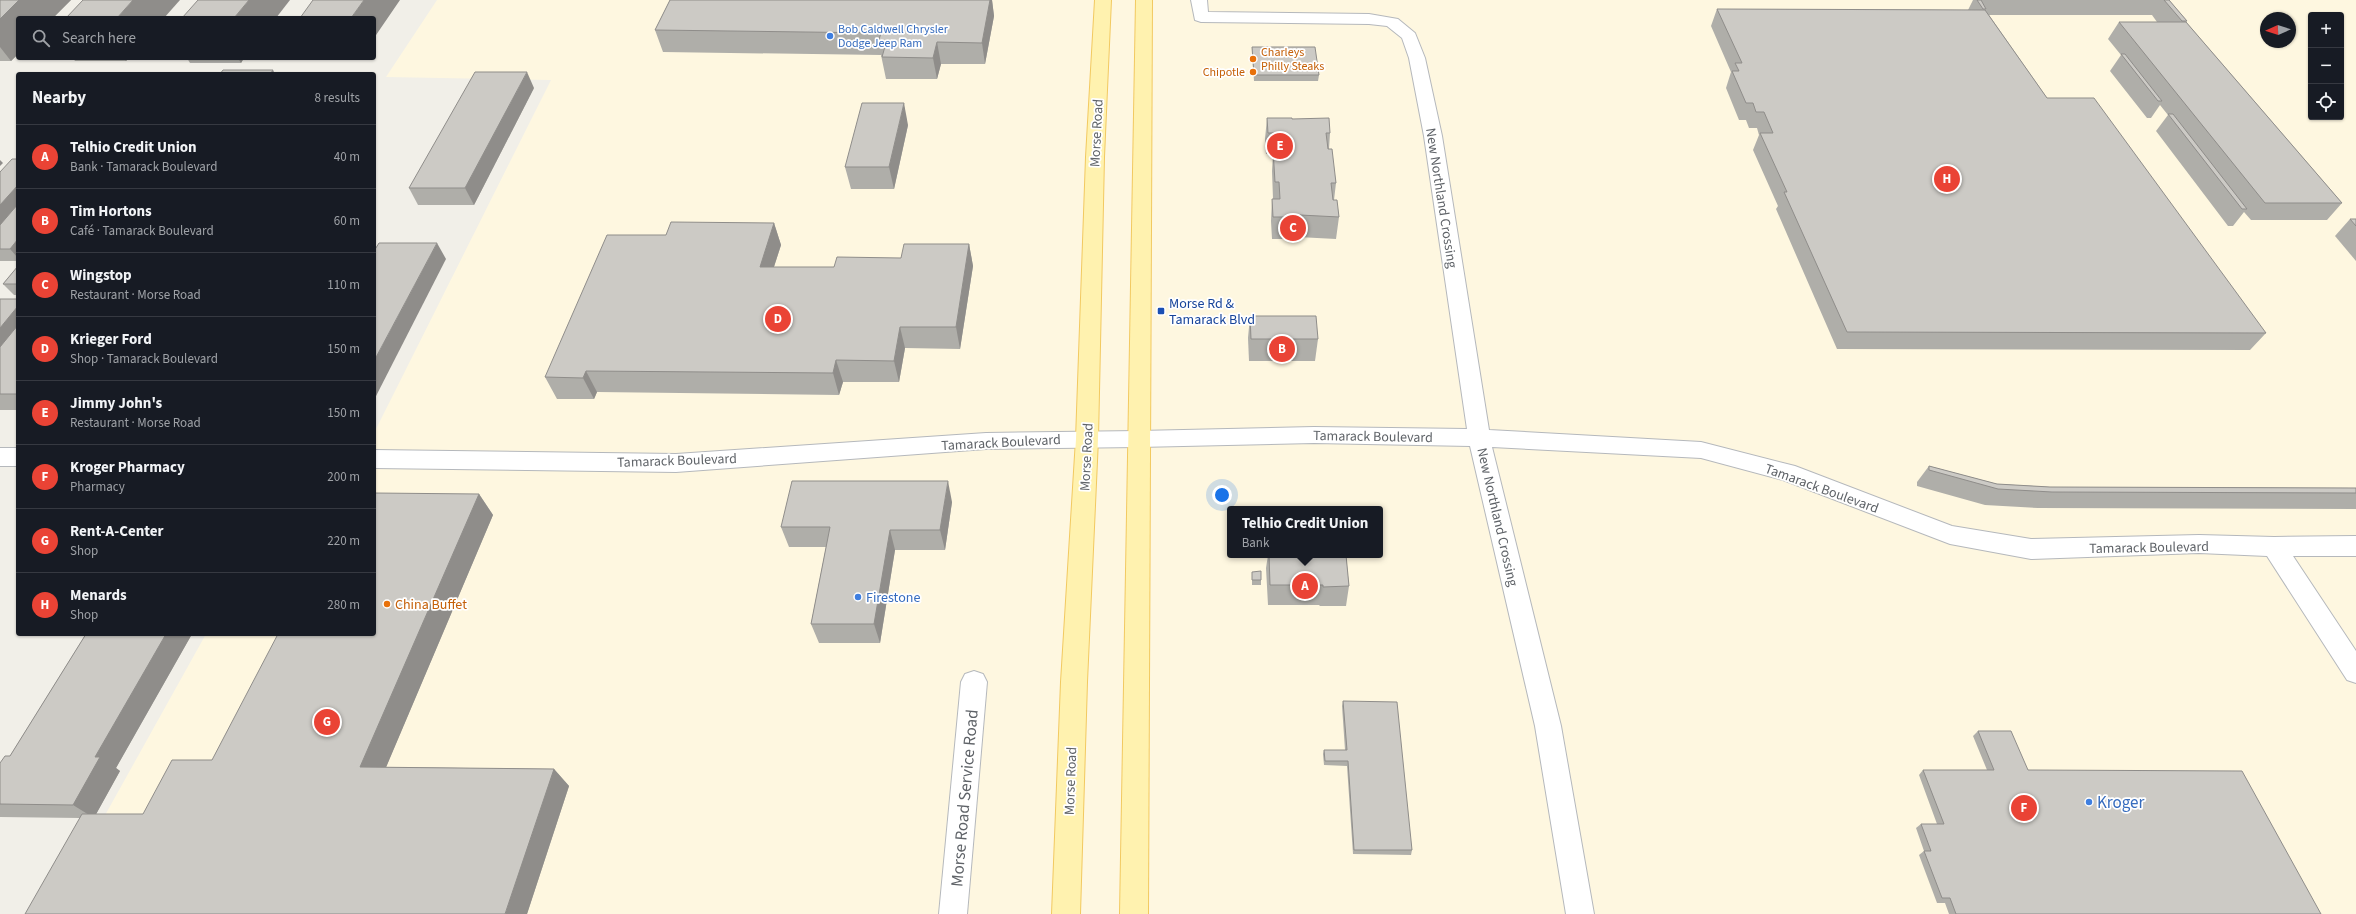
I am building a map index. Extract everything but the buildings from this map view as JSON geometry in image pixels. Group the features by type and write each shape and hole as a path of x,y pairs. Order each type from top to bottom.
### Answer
{"main road":[{"name":"Morse Road","path":"1066,914 1074,682 1087,438 1095,157 1103,0"},
{"path":"1134,914 1144,0"}],"street":[{"name":"New Northland Crossing","path":"1199,0 1201,18 1368,19 1392,22 1409,36 1417,58 1429,118 1479,438 1548,726 1580,914"},
{"name":"Tamarack Boulevard","path":"376,459 676,463 986,441 1087,438 1139,439 1314,435 1479,438 1580,442 1701,450 1787,472 1950,535 2031,549 2199,544 2274,547 2356,546"},
{"path":"0,457 16,457"},
{"path":"2274,547 2356,672"},
{"name":"Morse Road Service Road","path":"953,914 974,682"}],"shaded area":[{"path":"437,0 2356,0 2356,914 50,914 205,636 376,636 376,429 551,80 386,77"}],"place":[{"name":"Bob Caldwell Chrysler Dodge Jeep Ram","path":"830,36"},
{"name":"Charleys Philly Steaks","path":"1253,59"},
{"name":"Chipotle","path":"1253,72"},
{"name":"Jimmy John's","path":"1280,146"},
{"name":"Menards","path":"1947,179"},
{"name":"Wingstop","path":"1293,228"},
{"name":"Morse Rd & Tamarack Blvd","path":"1161,311"},
{"name":"Krieger Ford","path":"778,319"},
{"name":"Tim Hortons","path":"1282,349"},
{"name":"Telhio Credit Union","path":"1305,586"},
{"name":"Firestone","path":"858,597"},
{"name":"China Buffet","path":"387,604"},
{"name":"Rent-A-Center","path":"327,722"},
{"name":"Kroger","path":"2089,802"},
{"name":"Kroger Pharmacy","path":"2024,808"}]}
